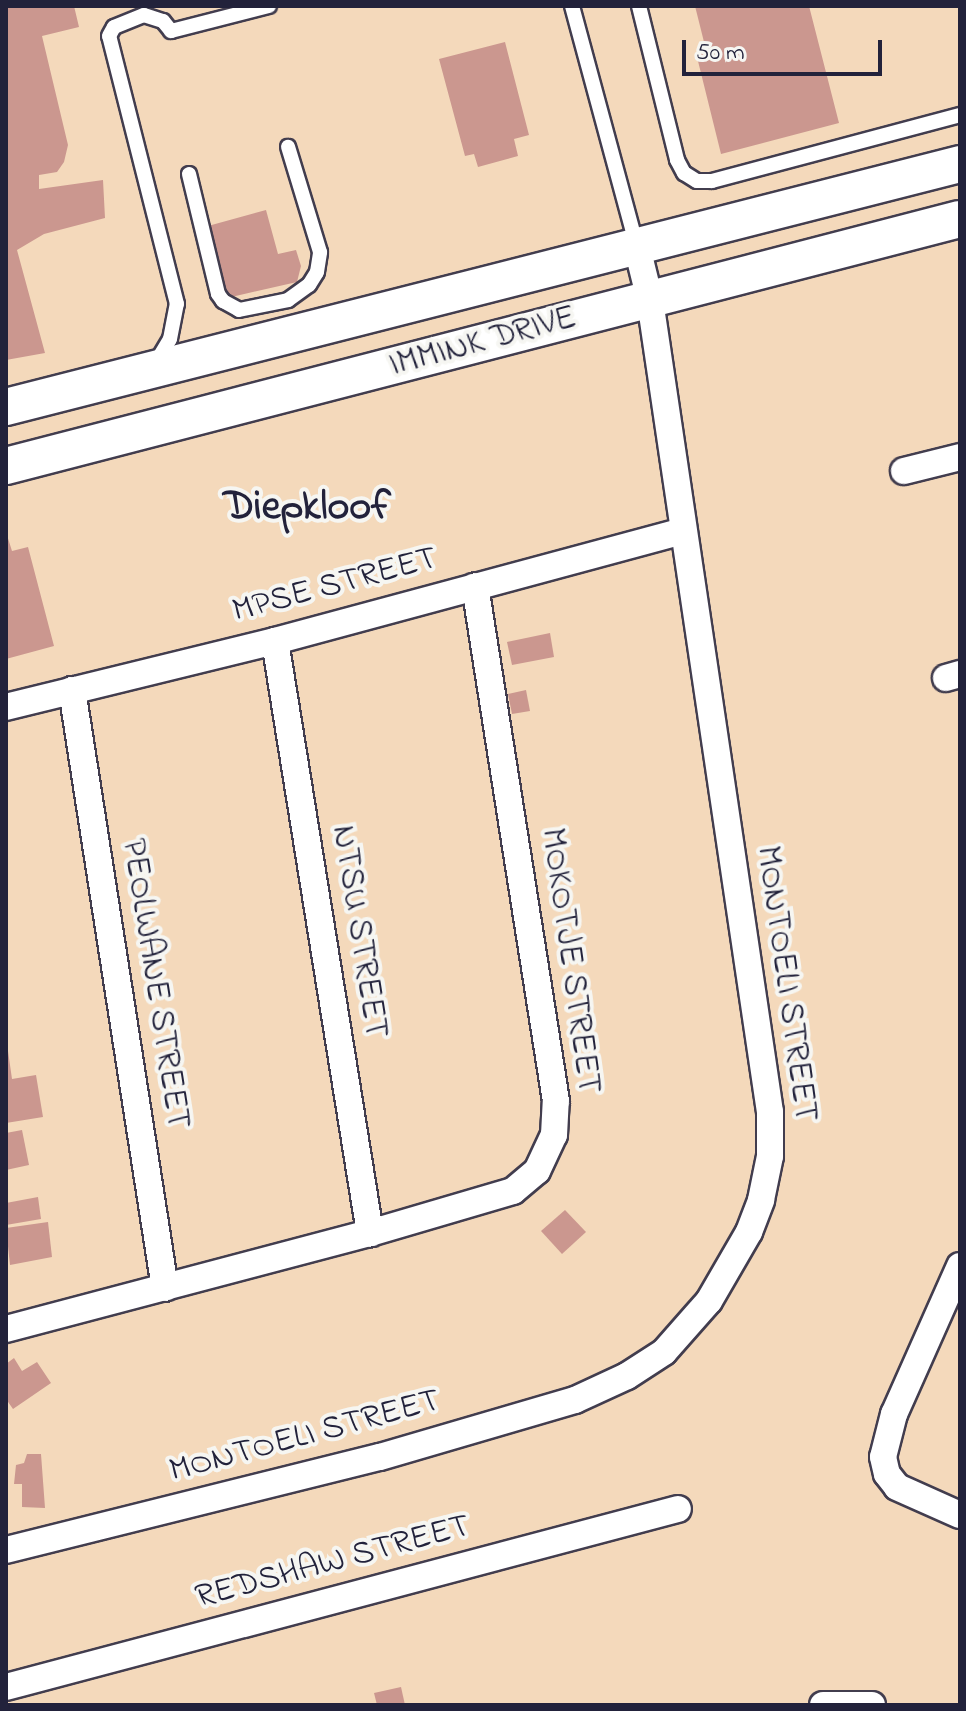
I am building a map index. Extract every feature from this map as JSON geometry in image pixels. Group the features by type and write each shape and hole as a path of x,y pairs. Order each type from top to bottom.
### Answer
{"main road":[{"name":"IMMINK DRIVE","path":"6,407 960,164"},
{"name":"IMMINK DRIVE","path":"6,466 960,219"}],"street":[{"name":"MONTOELI STREET","path":"6,1550 380,1457 575,1400 627,1376 664,1352 709,1301 749,1232 761,1200 770,1156 770,1112 650,300 637,247"},
{"path":"904,471 960,457"},
{"name":"MPSE STREET","path":"6,707 275,641 682,531"},
{"name":"MOKOTJE STREET","path":"6,1329 370,1233 513,1191 537,1171 554,1135 556,1101 475,586"},
{"name":"NTSU STREET","path":"275,641 370,1233"},
{"name":"PEOLWANE STREET","path":"72,690 165,1288"},
{"path":"960,1266 894,1414 883,1457 887,1474 897,1487 960,1515"},
{"name":"REDSHAW STREET","path":"6,1687 678,1509"},
{"path":"823,1705 872,1705"}],"lane":[{"path":"151,370 170,339 177,304 109,36 114,27 144,15 154,15 171,31 269,6"},
{"path":"572,6 637,247"},
{"path":"639,6 677,160 684,173 697,181 712,181 960,115"},
{"path":"189,174 218,294 223,301 239,310 288,300 309,285 317,272 320,252 288,147"}],"building":[{"path":"6,6 74,6 79,27 42,36 68,145 64,162 57,172 39,175 39,189 103,180 105,218 44,234 17,250 45,353 6,360"},
{"path":"695,6 809,6 839,123 721,154 696,53 706,50"},
{"path":"505,42 529,135 514,139 518,156 478,167 474,154 465,156 439,59"},
{"path":"266,210 278,254 296,250 301,266 297,282 227,298 208,226"},
{"path":"6,532 12,551 28,547 54,646 6,659"},
{"path":"550,633 554,657 512,665 507,642"},
{"path":"526,690 530,711 512,714 508,694"},
{"path":"8,1051 12,1079 36,1075 43,1117 6,1123"},
{"path":"22,1130 29,1165 6,1170 6,1133"},
{"path":"38,1197 41,1219 6,1225 6,1203"},
{"path":"565,1210 586,1232 562,1254 541,1231"},
{"path":"48,1222 52,1257 10,1265 6,1228"},
{"path":"14,1358 22,1371 37,1362 51,1383 13,1409 6,1399 6,1364"},
{"path":"27,1454 41,1454 45,1508 22,1507 22,1484 14,1484 16,1465 24,1463"},
{"path":"401,1687 405,1705 377,1705 374,1693"}],"district":[{"name":"Diepkloof","path":"307,508"}]}
